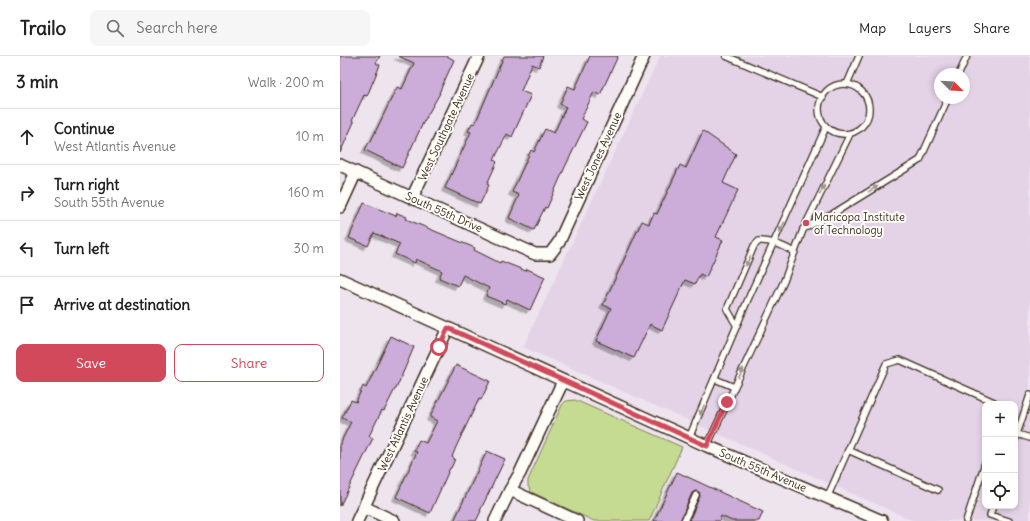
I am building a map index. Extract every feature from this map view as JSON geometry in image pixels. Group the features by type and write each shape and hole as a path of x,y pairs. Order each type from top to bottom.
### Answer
{"street":[{"name":"West Southgate Avenue","path":"412,198 479,56"},
{"name":"West Jones Avenue","path":"550,254 559,242 644,56"},
{"name":"South 55th Drive","path":"340,165 535,254 550,254"},
{"path":"340,207 356,172"},
{"name":"South 55th Avenue","path":"340,279 707,446 882,521"},
{"name":"West Atlantis Avenue","path":"357,521 448,328"},
{"path":"495,521 520,472 562,381"},
{"path":"510,490 577,521"},
{"path":"364,507 394,521"}],"lane":[{"path":"726,56 822,97"},
{"path":"847,84 859,56"},
{"path":"962,68 967,56"},
{"path":"847,84 854,86 866,97 869,104 869,112 867,120 857,131 850,134 841,135 826,127 821,120 819,111 820,102 822,97 830,88 847,84"},
{"path":"803,230 834,213 920,160 945,104"},
{"path":"690,438 737,326 826,127"},
{"path":"707,446 784,281 803,230 850,134"},
{"path":"737,326 727,309 754,246 759,240 764,240 795,252"},
{"path":"827,498 886,364 900,360 992,401"},
{"path":"715,379 734,387"},
{"path":"1018,431 1030,395"},
{"path":"1018,437 1030,438"},
{"path":"848,450 938,490"},
{"path":"966,521 982,472"},
{"path":"684,521 696,495"},
{"path":"992,509 990,515 1009,521"}],"shaded area":[{"name":"Maricopa Institute of Technology","path":"660,56 1030,56 1030,521 914,521 523,347"}],"green space":[{"path":"575,400 682,447 649,521 594,521 531,492 528,486 528,480 562,405 566,401"}],"building":[{"path":"340,56 380,56 376,63 380,65 367,96 364,95 352,121 354,122 340,153"},
{"path":"398,56 447,56 454,60 440,93 423,123 402,168 365,150 369,142 370,143 397,87 402,89 414,63"},
{"path":"504,56 543,56 539,67 532,64 521,91 531,95 512,137 507,134 494,160 497,162 487,184 489,185 480,204 445,188 471,132 468,131 472,123 475,124"},
{"path":"590,56 618,56 600,95 594,92 581,119 587,122 547,208 545,207 534,230 509,218 519,195 512,192 531,150 534,152 545,129 554,133 566,107 560,104 568,86 575,89"},
{"path":"703,131 736,154 723,183 738,190 716,237 723,240 706,277 700,274 695,284 685,280 662,330 650,324 634,358 596,341 611,308 603,305 642,221 649,224 654,213 657,214 680,165 686,168"},
{"path":"364,203 396,216 397,213 407,217 406,219 475,248 474,250 500,263 501,261 526,271 527,269 545,277 530,310 507,299 505,304 486,296 489,288 463,275 458,286 439,278 442,271 416,259 415,263 395,254 400,244 374,233 368,246 349,238"},
{"path":"391,336 414,347 396,389 384,411 382,410 369,436 373,438 340,506 340,444 351,422 342,418 351,400 356,402 363,386 366,388"},
{"path":"456,365 490,381 481,400 479,399 456,447 452,457 455,459 430,513 396,497 417,452 414,451 419,440 426,443 437,421 430,417"},
{"path":"487,451 505,459 481,511 476,521 454,521"},
{"path":"677,472 763,512 759,521 732,521 721,516 719,521 689,521 700,496 699,492 696,491 692,493 680,521 654,521"}],"place":[{"name":"Maricopa Institute of Technology","path":"806,223"}],"route":[{"path":"439,347 448,328 707,446 727,402"}]}
